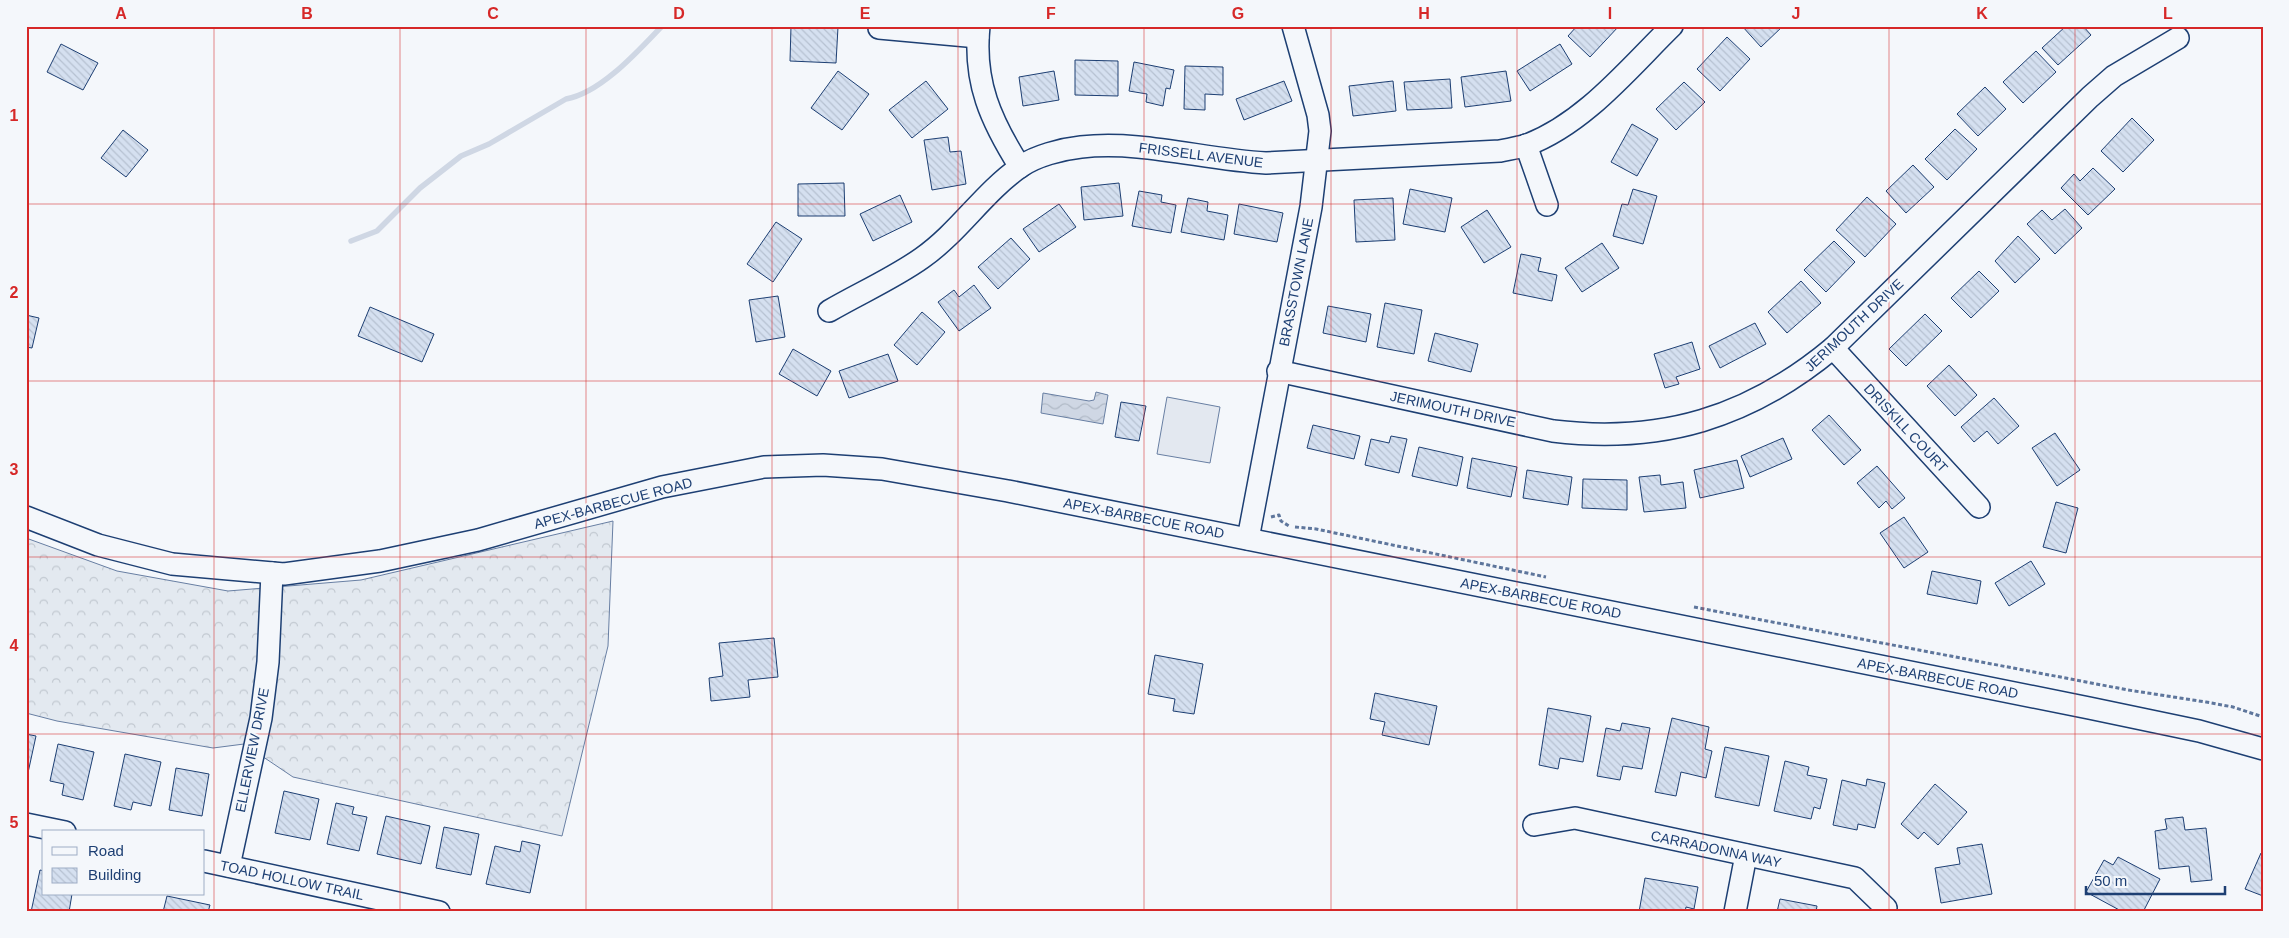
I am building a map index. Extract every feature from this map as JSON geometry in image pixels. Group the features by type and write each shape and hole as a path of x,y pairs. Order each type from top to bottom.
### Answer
{"street":[{"name":"BRASSTOWN LANE","path":"1248,539 1278,371 1311,207 1320,131 1318,115 1293,26"},
{"name":"FRISSELL AVENUE","path":"830,310 922,259 952,234 1020,167 1056,153 1078,147 1099,145 1150,149 1237,162 1266,163 1483,152 1526,145 1552,132 1596,100 1672,26"},
{"path":"879,28 978,32 979,75 986,100 993,122 1020,167"},
{"name":"JERIMOUTH DRIVE","path":"1278,371 1553,431 1604,435 1664,431 1729,412 1782,386 1806,370 1833,348 2090,97 2114,76 2178,38"},
{"path":"1526,145 1547,205"},
{"name":"DRISKILL COURT","path":"1833,348 1979,508"},
{"name":"APEX-BARBECUE ROAD","path":"26,517 98,545 172,564 272,573 314,571 380,561 478,540 662,487 764,468 823,465 882,469 1008,491 2098,710 2199,731 2263,749"},
{"name":"ELLERVIEW DRIVE","path":"229,866 261,718 268,662 272,573"},
{"name":"CARRADONNA WAY","path":"1534,825 1575,818 1855,878 1886,908"},
{"path":"26,824 55,830"},
{"path":"1735,912 1746,855"},
{"name":"TOAD HOLLOW TRAIL","path":"205,861 439,912"}],"path":[{"path":"1272,517 1279,515 1281,522 1294,527 1316,529 1552,578"},
{"path":"1687,605 2128,690 2233,707 2263,717"}],"green space":[{"path":"613,521 608,646 562,836 293,777 244,744 213,748 57,721 26,713 26,538 117,571 228,591 361,580"}],"shaded area":[{"path":"1167,397 1220,407 1210,463 1157,454"}],"water":[{"path":"1096,392 1108,395 1103,424 1041,413 1043,393 1089,401 1094,400"}],"building":[{"path":"791,26 838,27 836,63 790,61"},
{"path":"1577,26 1619,26 1590,57 1568,36"},
{"path":"1742,26 1783,26 1761,47"},
{"path":"2066,26 2083,26 2091,35 2058,65 2042,48"},
{"path":"1727,37 1750,59 1720,91 1697,69"},
{"path":"61,44 98,63 83,90 47,72"},
{"path":"1560,44 1572,64 1530,91 1517,71"},
{"path":"2036,51 2056,72 2023,103 2003,82"},
{"path":"1075,60 1118,61 1118,96 1075,95"},
{"path":"1134,62 1174,70 1170,89 1166,88 1163,106 1146,102 1147,94 1129,91"},
{"path":"1185,66 1223,67 1223,95 1205,94 1205,110 1184,109"},
{"path":"838,71 869,94 842,130 811,108"},
{"path":"1054,71 1059,100 1023,106 1019,77"},
{"path":"1506,71 1511,101 1465,107 1461,77"},
{"path":"1450,79 1452,108 1407,110 1404,82"},
{"path":"926,81 948,109 912,138 889,110"},
{"path":"1284,81 1292,101 1244,120 1236,99"},
{"path":"1393,81 1396,111 1353,116 1349,86"},
{"path":"1684,82 1705,102 1676,130 1656,109"},
{"path":"1985,87 2006,109 1978,136 1957,114"},
{"path":"2132,118 2154,140 2123,172 2101,151"},
{"path":"1632,124 1658,139 1637,176 1611,162"},
{"path":"1955,129 1977,149 1947,180 1925,159"},
{"path":"123,130 148,150 126,177 101,158"},
{"path":"948,137 950,152 961,151 966,184 932,190 924,140"},
{"path":"1913,165 1934,187 1906,213 1886,191"},
{"path":"2093,168 2115,189 2088,215 2061,188 2074,174 2080,181"},
{"path":"844,183 845,216 798,216 798,184"},
{"path":"1119,183 1123,216 1084,220 1081,187"},
{"path":"1410,189 1452,198 1445,232 1403,224"},
{"path":"1633,189 1657,196 1643,244 1613,236 1622,204 1628,205"},
{"path":"1139,191 1162,195 1161,202 1176,205 1171,233 1132,226"},
{"path":"900,195 912,222 873,241 860,214"},
{"path":"1867,197 1896,224 1865,257 1836,230"},
{"path":"1188,198 1208,202 1207,211 1228,215 1224,240 1181,232"},
{"path":"1393,198 1395,240 1356,242 1354,200"},
{"path":"1059,204 1076,227 1039,252 1023,229"},
{"path":"1239,204 1283,213 1277,242 1234,234"},
{"path":"2065,209 2082,228 2055,254 2027,224 2042,210 2052,220"},
{"path":"1487,210 1511,247 1484,263 1461,227"},
{"path":"776,222 802,239 773,282 747,264"},
{"path":"2018,236 2040,259 2015,283 1995,261"},
{"path":"1011,238 1030,259 998,289 978,267"},
{"path":"1834,241 1855,262 1826,292 1804,270"},
{"path":"1602,243 1619,268 1582,292 1565,268"},
{"path":"1521,254 1541,258 1538,271 1557,275 1552,301 1513,293"},
{"path":"1979,271 1999,291 1971,318 1951,298"},
{"path":"1801,281 1821,303 1787,333 1768,312"},
{"path":"974,285 991,308 959,331 938,302 954,290 959,297"},
{"path":"778,296 785,337 756,342 749,300"},
{"path":"1385,303 1422,310 1414,354 1377,347"},
{"path":"1328,306 1371,314 1366,342 1323,333"},
{"path":"370,307 434,334 422,362 358,336"},
{"path":"922,312 945,332 917,365 894,345"},
{"path":"1925,314 1942,331 1906,366 1889,349"},
{"path":"26,315 39,318 32,348 26,347"},
{"path":"1755,323 1766,344 1720,368 1709,346"},
{"path":"1435,333 1478,344 1471,372 1428,361"},
{"path":"1692,342 1700,369 1676,377 1679,384 1665,388 1654,354"},
{"path":"793,349 831,371 817,396 779,374"},
{"path":"888,354 898,381 849,398 839,371"},
{"path":"1949,365 1977,395 1955,416 1927,386"},
{"path":"1994,398 2019,426 1998,444 1987,431 1974,442 1961,427"},
{"path":"1121,402 1146,406 1139,441 1115,437"},
{"path":"1829,415 1861,450 1844,465 1812,430"},
{"path":"1313,425 1360,436 1354,459 1307,448"},
{"path":"2055,433 2080,470 2057,486 2032,448"},
{"path":"1391,436 1407,439 1399,473 1365,465 1371,439 1389,443"},
{"path":"1783,438 1792,459 1750,477 1741,456"},
{"path":"1419,447 1463,457 1457,486 1412,476"},
{"path":"1472,458 1517,467 1511,497 1467,488"},
{"path":"1737,460 1744,488 1700,498 1694,470"},
{"path":"1877,466 1905,498 1892,509 1886,501 1879,508 1857,483"},
{"path":"1527,470 1572,477 1568,505 1523,498"},
{"path":"1660,475 1661,485 1683,482 1686,508 1644,512 1639,477"},
{"path":"1583,479 1627,480 1627,510 1582,508"},
{"path":"2056,502 2078,508 2066,553 2043,547"},
{"path":"1904,517 1928,552 1904,568 1880,533"},
{"path":"2031,561 2045,584 2009,606 1995,583"},
{"path":"1932,571 1981,581 1977,604 1927,594"},
{"path":"774,638 778,677 748,680 750,697 711,701 709,678 723,676 719,643"},
{"path":"1155,655 1203,664 1194,714 1173,711 1175,699 1148,694"},
{"path":"1375,693 1437,706 1429,745 1382,735 1385,722 1370,719"},
{"path":"1548,708 1591,716 1583,762 1560,758 1558,769 1539,765"},
{"path":"1672,718 1709,727 1705,749 1712,751 1706,778 1681,772 1676,796 1655,792"},
{"path":"1622,723 1650,728 1642,769 1623,766 1620,780 1597,776 1606,728 1620,731"},
{"path":"26,734 36,736 26,782"},
{"path":"58,744 94,752 83,800 62,795 64,784 50,781"},
{"path":"1725,747 1769,756 1759,806 1715,797"},
{"path":"125,754 161,762 151,806 133,802 131,810 114,806"},
{"path":"1785,761 1809,767 1807,775 1827,779 1820,809 1814,807 1811,819 1774,811"},
{"path":"176,768 209,774 202,816 169,810"},
{"path":"1867,779 1885,783 1875,828 1858,824 1857,830 1833,825 1842,780 1866,786"},
{"path":"1935,784 1967,812 1938,845 1924,832 1918,839 1901,824"},
{"path":"284,791 319,799 310,840 275,833"},
{"path":"336,803 354,807 352,814 367,817 359,851 327,844"},
{"path":"386,816 430,826 421,864 377,854"},
{"path":"2183,817 2185,830 2206,828 2212,880 2191,882 2189,866 2159,869 2155,831 2167,829 2165,819"},
{"path":"444,827 479,834 471,875 436,868"},
{"path":"522,841 540,845 530,893 486,884 495,846 520,852"},
{"path":"1982,844 1992,894 1941,903 1935,868 1960,864 1957,848"},
{"path":"2261,853 2263,854 2263,896 2245,889"},
{"path":"2118,857 2160,879 2143,912 2123,912 2086,892 2104,860 2113,865"},
{"path":"40,870 42,870 42,896 72,896 69,912 31,912"},
{"path":"1645,878 1698,887 1694,909 1686,907 1685,912 1639,912"},
{"path":"167,896 210,905 208,912 163,912"},
{"path":"1780,899 1817,906 1816,912 1777,912"}],"waterway":[{"path":"351,241 377,231 420,188 461,156 489,144 566,99 579,95 606,80 631,58 662,26"}]}
